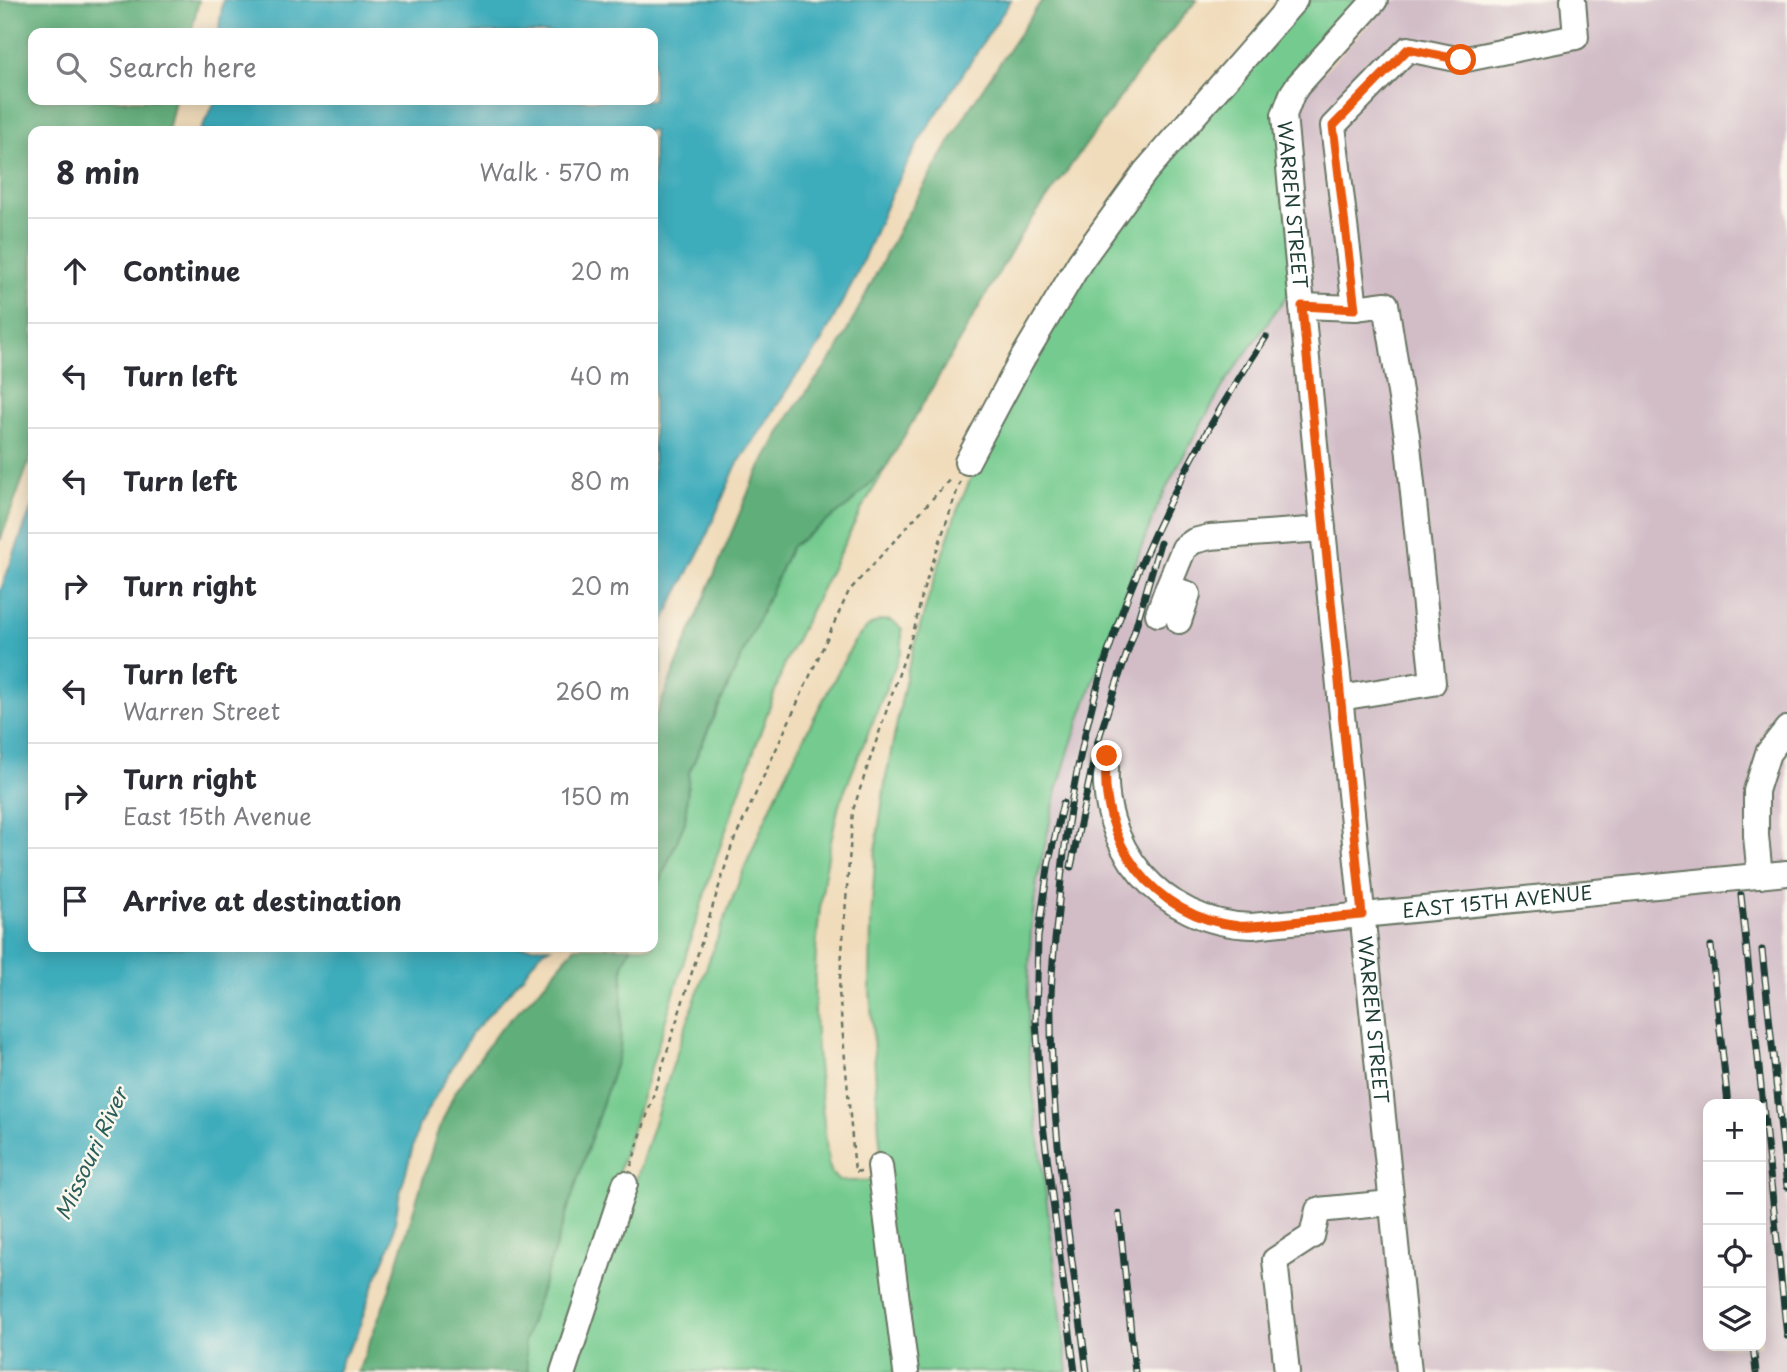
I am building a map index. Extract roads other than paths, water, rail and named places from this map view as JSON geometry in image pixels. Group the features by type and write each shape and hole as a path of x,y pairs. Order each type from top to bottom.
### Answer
{"street":[{"path":"967,462 1021,361 1088,250 1145,172 1295,0"},
{"name":"WARREN STREET","path":"1375,0 1297,85 1284,115 1409,1372"},
{"path":"1355,309 1333,126 1408,49 1461,60 1576,37 1573,0"},
{"path":"1302,306 1355,309 1386,304 1407,436 1433,683 1340,698"},
{"path":"1169,617 1167,587 1184,548 1194,541 1210,537 1323,528"},
{"path":"1760,876 1756,836 1756,791 1769,753 1787,729"},
{"name":"EAST 15TH AVENUE","path":"1107,756 1105,791 1110,814 1128,857 1160,894 1181,908 1215,922 1240,926 1787,873"},
{"path":"880,1166 906,1372"},
{"path":"563,1372 625,1184"},
{"path":"1286,1372 1275,1260 1312,1236 1318,1210 1391,1203"}],"water":[{"path":"223,0 1011,0 919,141 889,199 857,274 818,348 736,466 703,544 662,626 662,668 658,684 658,126 203,126 213,105 658,105 658,28 219,28"},
{"name":"Missouri River","path":"28,517 28,952 542,952 472,1033 419,1125 399,1197 392,1241 370,1294 357,1335 337,1372 0,1372 0,592"}],"railway":[{"path":"1087,1372 1064,1197 1052,1065 1053,966 1071,803 1091,710 1128,597 1176,489 1234,386 1266,337"},
{"path":"1071,867 1097,744 1134,633 1160,543"},
{"path":"1063,803 1049,861 1038,938 1036,1021 1043,1125 1075,1372"},
{"path":"1741,895 1787,1336"},
{"path":"1711,946 1727,1099"},
{"path":"1762,950 1787,1187"},
{"path":"1119,1214 1135,1372"},
{"path":"1754,1351 1756,1372"}]}
